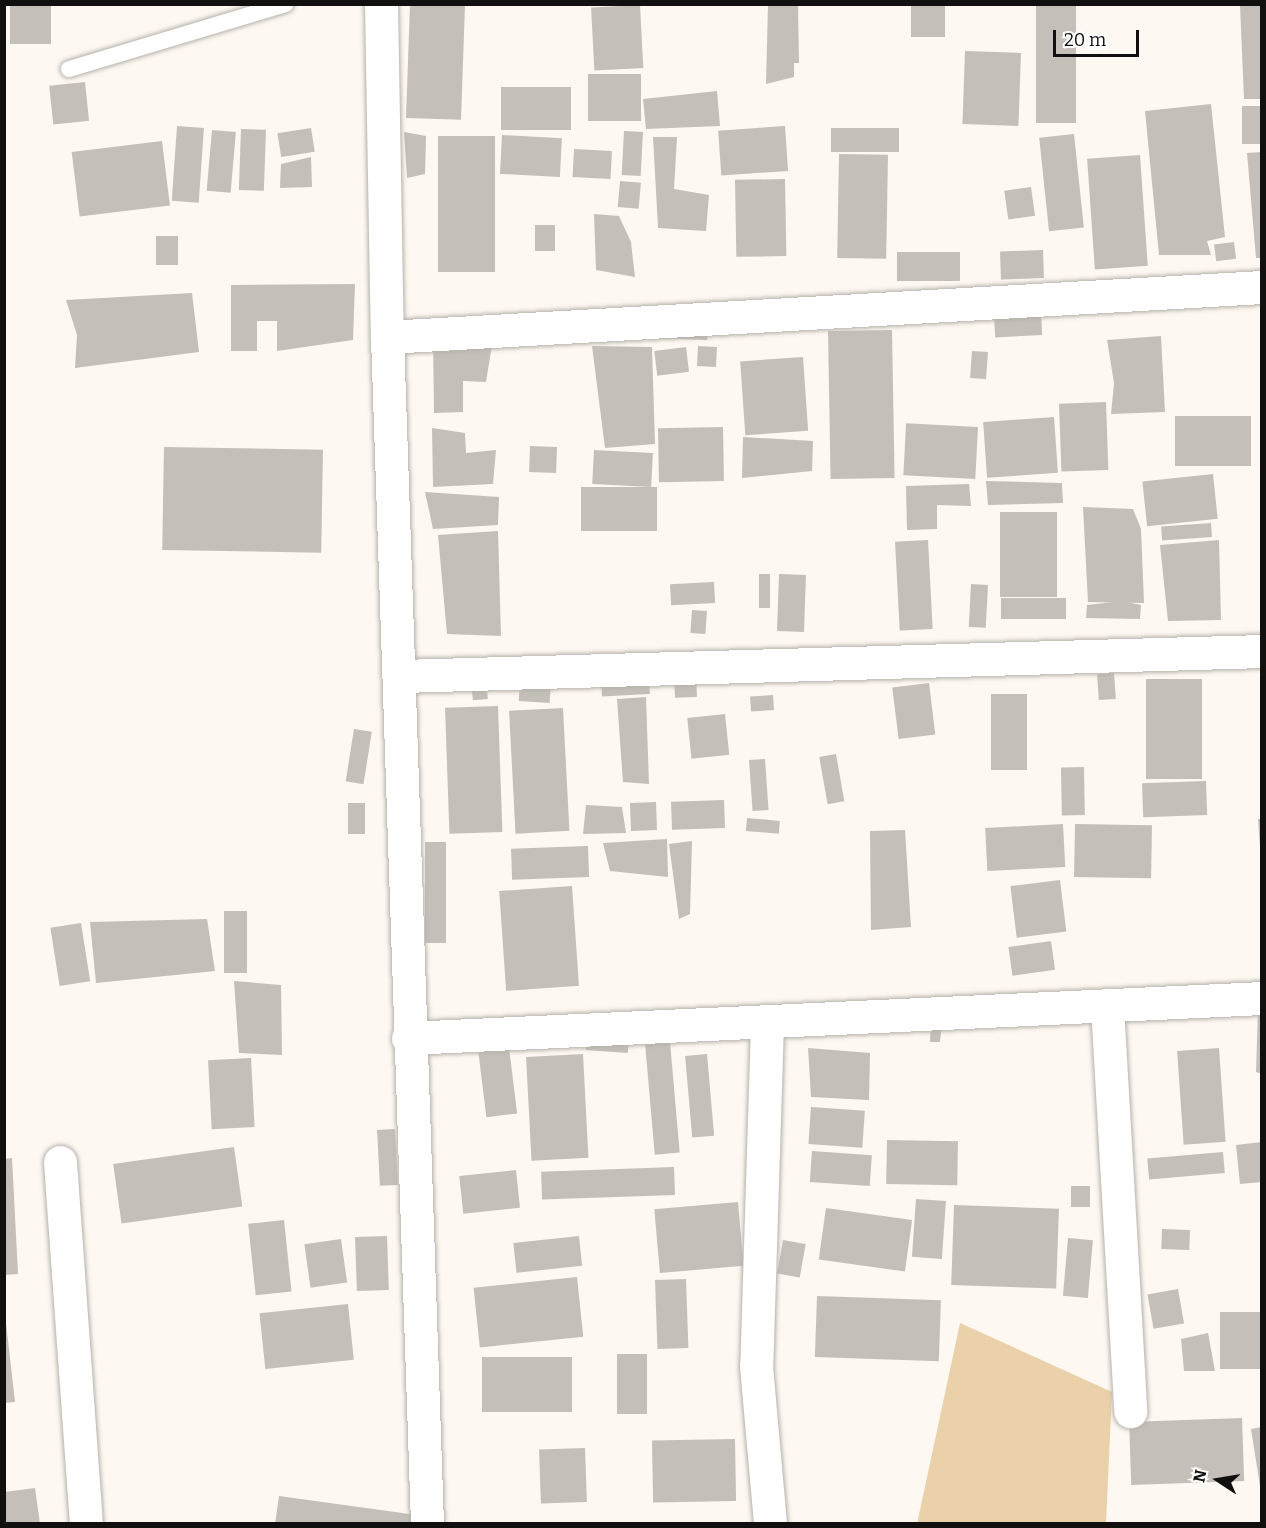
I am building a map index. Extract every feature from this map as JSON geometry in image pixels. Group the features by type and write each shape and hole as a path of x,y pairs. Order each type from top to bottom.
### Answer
{"street":[{"path":"381,4 387,337 401,676 408,1038 427,1524"},
{"path":"387,337 1262,287"},
{"path":"401,676 1262,651"},
{"path":"408,1038 767,1024 1262,998"},
{"path":"1107,1006 1130,1411"},
{"path":"767,1024 756,1366 770,1524"},
{"path":"60,1162 86,1524"}],"lane":[{"path":"69,69 285,4"}],"shaded area":[{"path":"960,1323 1112,1392 1106,1523 917,1524"}],"building":[{"path":"10,4 51,4 51,44 10,44"},
{"path":"410,4 465,6 461,120 406,118"},
{"path":"768,4 798,4 799,63 794,63 794,77 766,84"},
{"path":"911,4 945,4 945,37 911,37"},
{"path":"1036,4 1076,4 1076,123 1036,123"},
{"path":"640,5 643,68 594,70 591,8"},
{"path":"1240,5 1262,5 1262,99 1244,99"},
{"path":"965,51 1021,53 1018,126 962,124"},
{"path":"588,74 641,74 641,121 588,121"},
{"path":"85,82 89,121 53,125 49,86"},
{"path":"501,87 571,87 571,130 501,130"},
{"path":"717,91 720,126 646,129 643,99"},
{"path":"1211,104 1225,237 1207,241 1211,255 1159,255 1145,111"},
{"path":"1242,106 1262,106 1262,144 1242,144"},
{"path":"177,126 204,128 199,203 172,201"},
{"path":"785,126 788,171 721,176 718,131"},
{"path":"311,128 315,152 281,157 277,133"},
{"path":"831,128 899,128 899,152 831,152"},
{"path":"241,129 266,130 264,191 239,190"},
{"path":"212,130 236,132 231,193 207,191"},
{"path":"624,131 643,132 641,176 622,175"},
{"path":"404,132 426,136 425,174 407,178"},
{"path":"1074,134 1084,227 1049,231 1039,138"},
{"path":"502,135 562,138 560,177 500,174"},
{"path":"438,136 495,136 495,272 438,272"},
{"path":"653,137 677,137 674,189 709,195 706,231 658,228"},
{"path":"162,141 170,206 80,217 72,152"},
{"path":"574,149 612,151 610,179 573,177"},
{"path":"1262,152 1262,258 1256,258 1247,153"},
{"path":"839,154 888,155 886,259 837,258"},
{"path":"1140,155 1148,266 1095,269 1087,159"},
{"path":"311,157 312,187 280,188 281,164"},
{"path":"785,179 786,256 736,257 735,180"},
{"path":"620,181 641,183 639,209 618,207"},
{"path":"1031,187 1035,216 1008,219 1004,191"},
{"path":"594,214 619,216 631,242 635,277 596,270"},
{"path":"535,225 555,225 555,251 535,251"},
{"path":"156,236 178,236 178,265 156,265"},
{"path":"1234,242 1236,259 1216,261 1214,244"},
{"path":"1043,250 1044,278 1001,279 1000,252"},
{"path":"897,252 960,252 960,281 897,281"},
{"path":"355,284 353,340 277,351 277,321 257,321 257,351 231,351 231,285"},
{"path":"192,293 199,352 75,368 77,335 66,300"},
{"path":"1041,313 1042,335 995,337 994,315"},
{"path":"660,315 708,317 707,340 659,338"},
{"path":"892,330 895,478 831,479 828,331"},
{"path":"1161,336 1165,412 1111,414 1114,383 1107,340"},
{"path":"433,340 492,345 486,382 463,381 463,412 434,413"},
{"path":"592,346 652,347 655,444 605,448"},
{"path":"698,346 717,347 716,367 697,366"},
{"path":"686,347 689,372 657,376 654,351"},
{"path":"972,351 988,352 986,379 970,378"},
{"path":"803,357 808,431 745,435 740,361"},
{"path":"1106,402 1108,470 1061,472 1059,404"},
{"path":"1175,416 1251,416 1251,466 1175,466"},
{"path":"1054,417 1058,473 987,478 983,422"},
{"path":"906,423 978,427 975,479 903,475"},
{"path":"723,427 724,481 659,482 658,428"},
{"path":"432,428 465,433 466,453 496,450 493,484 433,487"},
{"path":"743,437 813,441 812,471 742,478"},
{"path":"530,446 557,447 556,473 529,472"},
{"path":"164,447 323,450 321,553 162,550"},
{"path":"594,450 653,453 651,487 592,484"},
{"path":"1213,474 1218,519 1147,526 1142,481"},
{"path":"986,481 1062,483 1063,503 988,505"},
{"path":"969,484 971,506 937,505 937,529 907,530 906,486"},
{"path":"581,487 657,487 657,531 581,531"},
{"path":"425,492 499,497 498,525 433,529"},
{"path":"1083,507 1133,509 1141,529 1144,603 1088,602"},
{"path":"1000,512 1057,512 1057,597 1000,597"},
{"path":"1211,523 1212,537 1162,540 1161,526"},
{"path":"498,531 501,636 447,634 438,535"},
{"path":"928,540 933,629 900,631 895,542"},
{"path":"1219,540 1221,620 1168,621 1160,545"},
{"path":"759,574 770,574 770,608 759,608"},
{"path":"779,574 806,575 804,632 777,631"},
{"path":"714,582 715,603 671,605 670,584"},
{"path":"971,584 988,585 986,628 969,627"},
{"path":"1001,598 1066,598 1066,619 1001,619"},
{"path":"1122,601 1141,605 1140,619 1086,618 1087,605"},
{"path":"692,610 707,611 705,634 690,633"},
{"path":"696,671 697,697 675,698 674,672"},
{"path":"1114,673 1116,699 1099,700 1097,674"},
{"path":"649,677 650,694 602,696 601,680"},
{"path":"486,678 488,699 473,700 471,679"},
{"path":"1146,679 1202,679 1202,779 1146,779"},
{"path":"520,682 551,684 550,703 519,701"},
{"path":"929,683 935,735 899,739 892,688"},
{"path":"991,694 1027,694 1027,770 991,770"},
{"path":"773,695 774,710 751,712 750,697"},
{"path":"646,697 649,784 623,782 617,699"},
{"path":"498,706 502,832 449,834 445,708"},
{"path":"563,708 569,831 516,834 509,711"},
{"path":"725,714 729,755 691,759 687,718"},
{"path":"354,729 372,732 363,784 346,781"},
{"path":"836,754 844,801 828,804 819,757"},
{"path":"765,759 769,810 753,811 749,760"},
{"path":"1061,767 1084,767 1085,815 1062,815"},
{"path":"1206,781 1207,815 1143,817 1142,783"},
{"path":"724,800 725,828 672,830 671,802"},
{"path":"656,802 657,830 631,831 630,803"},
{"path":"348,803 365,803 365,834 348,834"},
{"path":"586,805 622,807 626,833 583,834"},
{"path":"747,818 780,821 779,834 746,831"},
{"path":"1258,819 1262,819 1262,847 1260,847"},
{"path":"1063,824 1065,867 987,871 985,828"},
{"path":"1075,824 1152,825 1151,878 1074,877"},
{"path":"905,830 911,927 871,930 870,831"},
{"path":"667,839 668,877 610,871 603,843"},
{"path":"692,841 690,914 679,919 669,844"},
{"path":"425,842 446,842 446,943 425,943"},
{"path":"588,846 589,877 512,880 511,849"},
{"path":"1060,880 1066,932 1017,938 1010,886"},
{"path":"572,886 579,986 506,991 499,891"},
{"path":"224,911 247,911 247,973 224,973"},
{"path":"207,919 215,971 96,983 90,922"},
{"path":"81,923 90,981 60,986 50,928"},
{"path":"1051,941 1055,970 1012,976 1008,947"},
{"path":"234,981 281,985 282,1055 239,1053"},
{"path":"1258,1008 1262,1008 1262,1074 1256,1072"},
{"path":"931,1022 942,1023 940,1042 930,1042"},
{"path":"587,1034 629,1037 628,1053 586,1050"},
{"path":"508,1039 517,1113 486,1117 477,1043"},
{"path":"670,1042 680,1153 655,1155 645,1044"},
{"path":"808,1048 870,1053 869,1100 811,1097"},
{"path":"1219,1048 1226,1142 1184,1145 1177,1051"},
{"path":"583,1054 588,1158 532,1161 526,1057"},
{"path":"707,1054 714,1136 692,1138 685,1056"},
{"path":"251,1058 255,1127 212,1129 208,1060"},
{"path":"811,1107 865,1111 862,1148 808,1144"},
{"path":"395,1129 398,1185 380,1186 377,1130"},
{"path":"887,1140 958,1141 957,1185 886,1184"},
{"path":"1262,1142 1262,1182 1240,1184 1236,1145"},
{"path":"234,1147 242,1206 122,1223 113,1164"},
{"path":"812,1151 872,1155 870,1186 810,1182"},
{"path":"1223,1152 1225,1173 1149,1180 1147,1159"},
{"path":"12,1158 18,1274 4,1275 4,1159"},
{"path":"674,1167 675,1195 542,1200 541,1172"},
{"path":"516,1170 520,1208 463,1214 459,1176"},
{"path":"1071,1186 1090,1186 1090,1207 1071,1207"},
{"path":"916,1199 946,1201 942,1259 912,1257"},
{"path":"738,1202 744,1266 660,1273 654,1209"},
{"path":"954,1205 1059,1209 1056,1289 951,1285"},
{"path":"826,1208 912,1220 905,1272 819,1259"},
{"path":"284,1220 292,1292 256,1295 248,1224"},
{"path":"1162,1229 1190,1230 1189,1250 1161,1249"},
{"path":"387,1236 389,1290 357,1291 355,1237"},
{"path":"579,1236 582,1266 516,1273 513,1243"},
{"path":"1068,1238 1093,1240 1088,1298 1063,1296"},
{"path":"341,1239 347,1283 310,1288 304,1244"},
{"path":"783,1240 806,1244 800,1277 777,1273"},
{"path":"577,1277 583,1337 480,1348 474,1288"},
{"path":"686,1279 688,1348 657,1349 655,1280"},
{"path":"1178,1289 1184,1323 1154,1329 1147,1294"},
{"path":"817,1296 941,1300 939,1361 815,1357"},
{"path":"348,1304 354,1360 265,1369 259,1313"},
{"path":"4,1305 15,1402 4,1403"},
{"path":"1220,1312 1262,1312 1262,1369 1220,1369"},
{"path":"1208,1333 1215,1371 1184,1371 1181,1339"},
{"path":"617,1354 647,1354 647,1414 617,1414"},
{"path":"482,1357 572,1357 572,1412 482,1412"},
{"path":"1242,1418 1244,1481 1131,1485 1129,1422"},
{"path":"1262,1427 1262,1486 1260,1486 1251,1429"},
{"path":"735,1439 736,1501 653,1502 652,1440"},
{"path":"585,1448 587,1502 541,1504 539,1450"},
{"path":"35,1488 40,1524 4,1524 4,1492"},
{"path":"279,1496 424,1516 423,1524 275,1524"}]}
